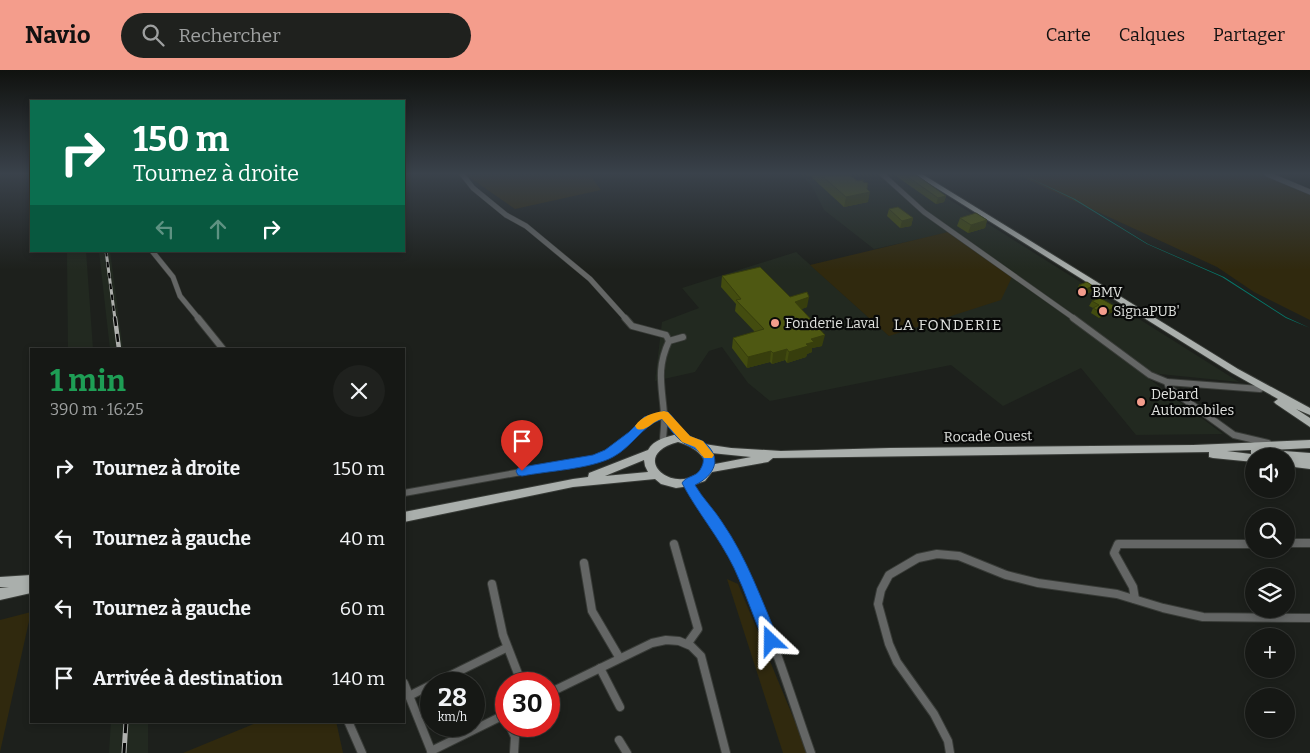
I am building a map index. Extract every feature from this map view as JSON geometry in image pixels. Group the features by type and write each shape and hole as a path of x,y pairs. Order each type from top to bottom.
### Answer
{"main road":[{"path":"968,206 1235,371 1310,412"},
{"path":"1235,371 1310,423"},
{"path":"573,483 650,452 663,442 678,438 686,439 704,448 710,462 704,476 688,483 670,483 655,475 650,468 648,460 650,452"},
{"name":"Rocade Ouest","path":"704,448 731,452 781,455 1194,449 1310,444"},
{"path":"1178,449 1198,454 1245,457"},
{"name":"Rocade Ouest","path":"1194,449 1310,457"},
{"name":"Rocade Ouest","path":"708,469 781,455"},
{"path":"1295,463 1310,465"},
{"path":"405,517 573,483 655,475"},
{"path":"0,582 30,580"},
{"path":"3,592 30,588"}],"street":[{"path":"495,206 506,215 526,226 590,279 632,326 667,338 683,337"},
{"path":"917,206 1028,284 1150,375 1167,382 1260,390"},
{"path":"153,252 173,277 180,296 222,348"},
{"path":"663,442 664,414 659,368 667,338"},
{"path":"1167,382 1169,388 1234,435 1280,446"},
{"path":"664,414 686,439"},
{"path":"405,493 594,459 617,449 648,420 664,414"},
{"path":"688,483 699,503 718,526 740,566 771,641 811,753"},
{"path":"1295,544 1310,543"},
{"path":"674,544 698,629 688,643"},
{"path":"1135,599 1133,588 1114,553 1118,544 1245,544"},
{"path":"950,753 948,741 934,714 898,662 889,644 878,604 881,590 889,575 897,568 918,558 937,554 959,556 1006,575 1038,583 1117,594 1163,608 1203,616 1310,618"},
{"path":"584,563 592,611 619,657"},
{"path":"492,584 497,618 506,648 517,672"},
{"path":"560,687 645,645 664,640 688,643 696,648 701,656 726,753"},
{"path":"457,672 506,648"},
{"path":"600,668 620,706"},
{"path":"405,686 431,752 495,720"},
{"path":"409,696 420,690"},
{"path":"349,723 362,753"},
{"path":"514,753 515,737"},
{"path":"619,740 627,753"}],"shaded area":[{"path":"510,206 529,206 515,209"},
{"path":"822,206 960,206 1239,382 1140,372 1223,434 1136,435 1081,368 1003,406 951,365 770,401 748,383 722,347 709,351 695,372 655,381 662,322 699,308 682,288 796,252 889,336 948,233 874,249 824,210"},
{"path":"1085,206 1310,206 1310,320 1254,292 1217,267"},
{"path":"948,232 1012,277 1001,300 889,336 810,265"},
{"path":"67,252 86,252 93,348 68,348"},
{"path":"99,252 110,252 123,348 110,348"},
{"path":"727,579 738,584 808,753 783,753"},
{"path":"30,612 0,752 0,620"},
{"path":"111,723 148,723 148,753 109,753"},
{"path":"256,723 336,723 343,753 183,753"}],"water":[{"path":"1084,206 1148,244 1224,277 1286,317 1310,328 1286,318 1222,277 1147,244"}],"building":[{"path":"898,207 913,218 902,221 889,209"},
{"path":"976,213 987,220 971,225 960,218"},
{"name":"Fonderie Laval","path":"760,267 790,297 807,292 809,297 795,302 825,335 811,339 814,342 806,344 808,346 789,352 787,349 748,357 733,338 764,329 736,300 741,299 722,276"},
{"path":"1087,282 1093,286 1086,289 1079,285"},
{"path":"1100,298 1116,307 1102,313 1093,308 1099,305 1092,301"}],"railway":[{"path":"106,252 115,319"},
{"path":"115,318 119,348"},
{"path":"124,753 126,723"}],"slow traffic":[{"path":"641,426 648,420 664,414 676,430 686,439 699,444 708,455"}],"place":[{"name":"BMV","path":"1082,292"},
{"name":"SignaPUB'","path":"1103,311"},
{"name":"Fonderie Laval","path":"775,323"},
{"name":"Debard Automobiles","path":"1141,402"}],"district":[{"name":"LA FONDERIE","path":"948,325"}],"route":[{"path":"522,471 594,459 610,454 648,420 664,414 676,430 686,439 699,444 708,455 710,462 704,476 688,483 699,503 718,526 740,566 771,641"}]}
